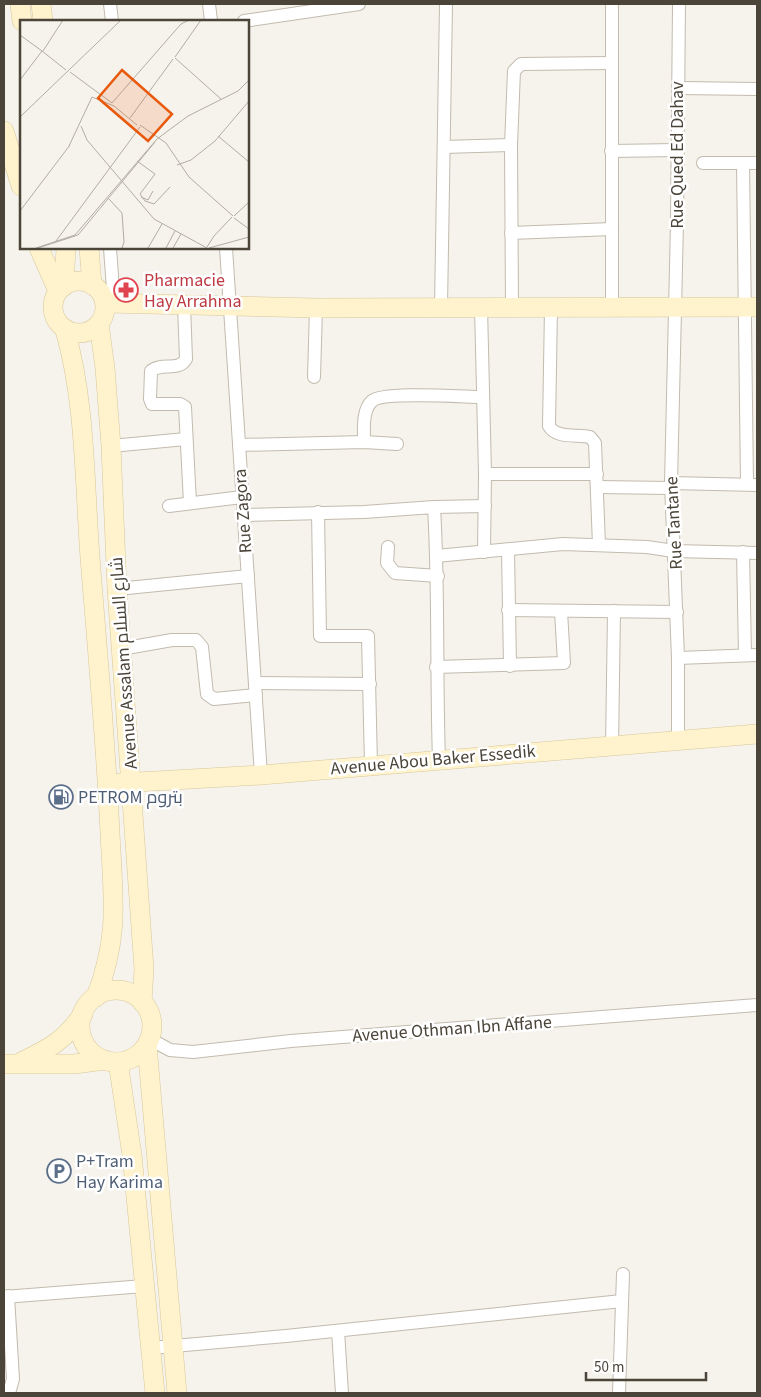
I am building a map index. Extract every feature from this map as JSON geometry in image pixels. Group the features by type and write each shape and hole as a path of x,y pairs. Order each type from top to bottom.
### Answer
{"street":[{"path":"20,4 22,20"},
{"path":"41,4 44,20"},
{"path":"110,4 112,20"},
{"path":"209,4 210,20"},
{"path":"249,20 359,4"},
{"path":"441,307 446,4"},
{"path":"612,4 612,306"},
{"name":"Rue Qued Ed Dahav","path":"675,306 679,4"},
{"path":"512,307 511,145 513,76 518,66 552,62 611,63"},
{"path":"678,88 757,89"},
{"path":"4,131 20,183"},
{"path":"444,147 511,145"},
{"path":"611,151 677,150"},
{"path":"703,163 757,163"},
{"path":"597,488 752,485 752,307 743,163"},
{"path":"511,233 612,229"},
{"path":"41,249 46,257 51,260 58,257 64,249"},
{"path":"41,249 61,288"},
{"path":"61,288 65,249"},
{"path":"89,249 92,285"},
{"path":"110,249 110,303 99,324 93,329 79,334 65,330 59,325 53,312 54,297 61,288 78,281 92,285 110,303 316,308 752,307"},
{"name":"Rue Zagora","path":"226,249 261,775"},
{"path":"184,305 186,359 180,365 154,368 150,374 149,390 152,404 184,406 190,503"},
{"name":"Rue Tantane","path":"675,306 671,486 677,612 678,740"},
{"path":"481,307 485,474 484,552"},
{"path":"314,377 316,308"},
{"path":"551,308 549,426 553,432 562,435 592,438 597,453 599,545"},
{"name":"Avenue Assalam شارع السلام","path":"99,324 105,368 111,446 117,589 144,969 142,1002"},
{"name":"Avenue Assalam شارع السلام","path":"65,330 75,364 80,412 109,783 114,932 96,997"},
{"path":"364,442 367,408 372,401 378,398 398,396 483,397"},
{"path":"111,446 186,439"},
{"path":"239,445 364,442 397,444"},
{"path":"485,474 598,474"},
{"path":"169,506 242,497"},
{"path":"244,515 485,506"},
{"path":"434,507 438,576 436,668 439,759"},
{"path":"318,512 320,636 368,636 371,765"},
{"path":"436,556 563,544 647,547 674,551 757,553"},
{"path":"388,547 389,568 395,573 438,576"},
{"path":"508,550 510,666"},
{"path":"678,658 751,655 744,552"},
{"path":"117,589 248,576"},
{"path":"508,610 677,612"},
{"path":"436,668 564,663 561,611"},
{"path":"612,747 614,611"},
{"path":"122,649 172,640 196,640 202,647 207,694 209,698 214,699 255,689 370,684"},
{"name":"Avenue Abou Baker Essedik","path":"109,783 132,784 261,775 757,734"},
{"path":"11,1064 54,1046 69,1033 96,997 106,992 121,991 142,1002 152,1023 148,1042 177,1393"},
{"name":"Avenue Othman Ibn Affane","path":"148,1042 170,1050 193,1052 291,1041 757,1004"},
{"path":"83,1014 80,1028 84,1042 93,1053 112,1061"},
{"path":"11,1064 74,1064 132,1058 148,1042"},
{"path":"112,1061 132,1155 155,1393"},
{"path":"619,1393 623,1274"},
{"path":"10,1393 13,1379 6,1296 144,1286"},
{"path":"151,1348 338,1331 622,1301"},
{"path":"338,1331 342,1393"}],"place":[{"name":"Pharmacie Hay Arrahma","path":"126,290"},
{"name":"PETROM بتروم","path":"61,797"},
{"name":"P+Tram Hay Karima","path":"59,1171"}]}
